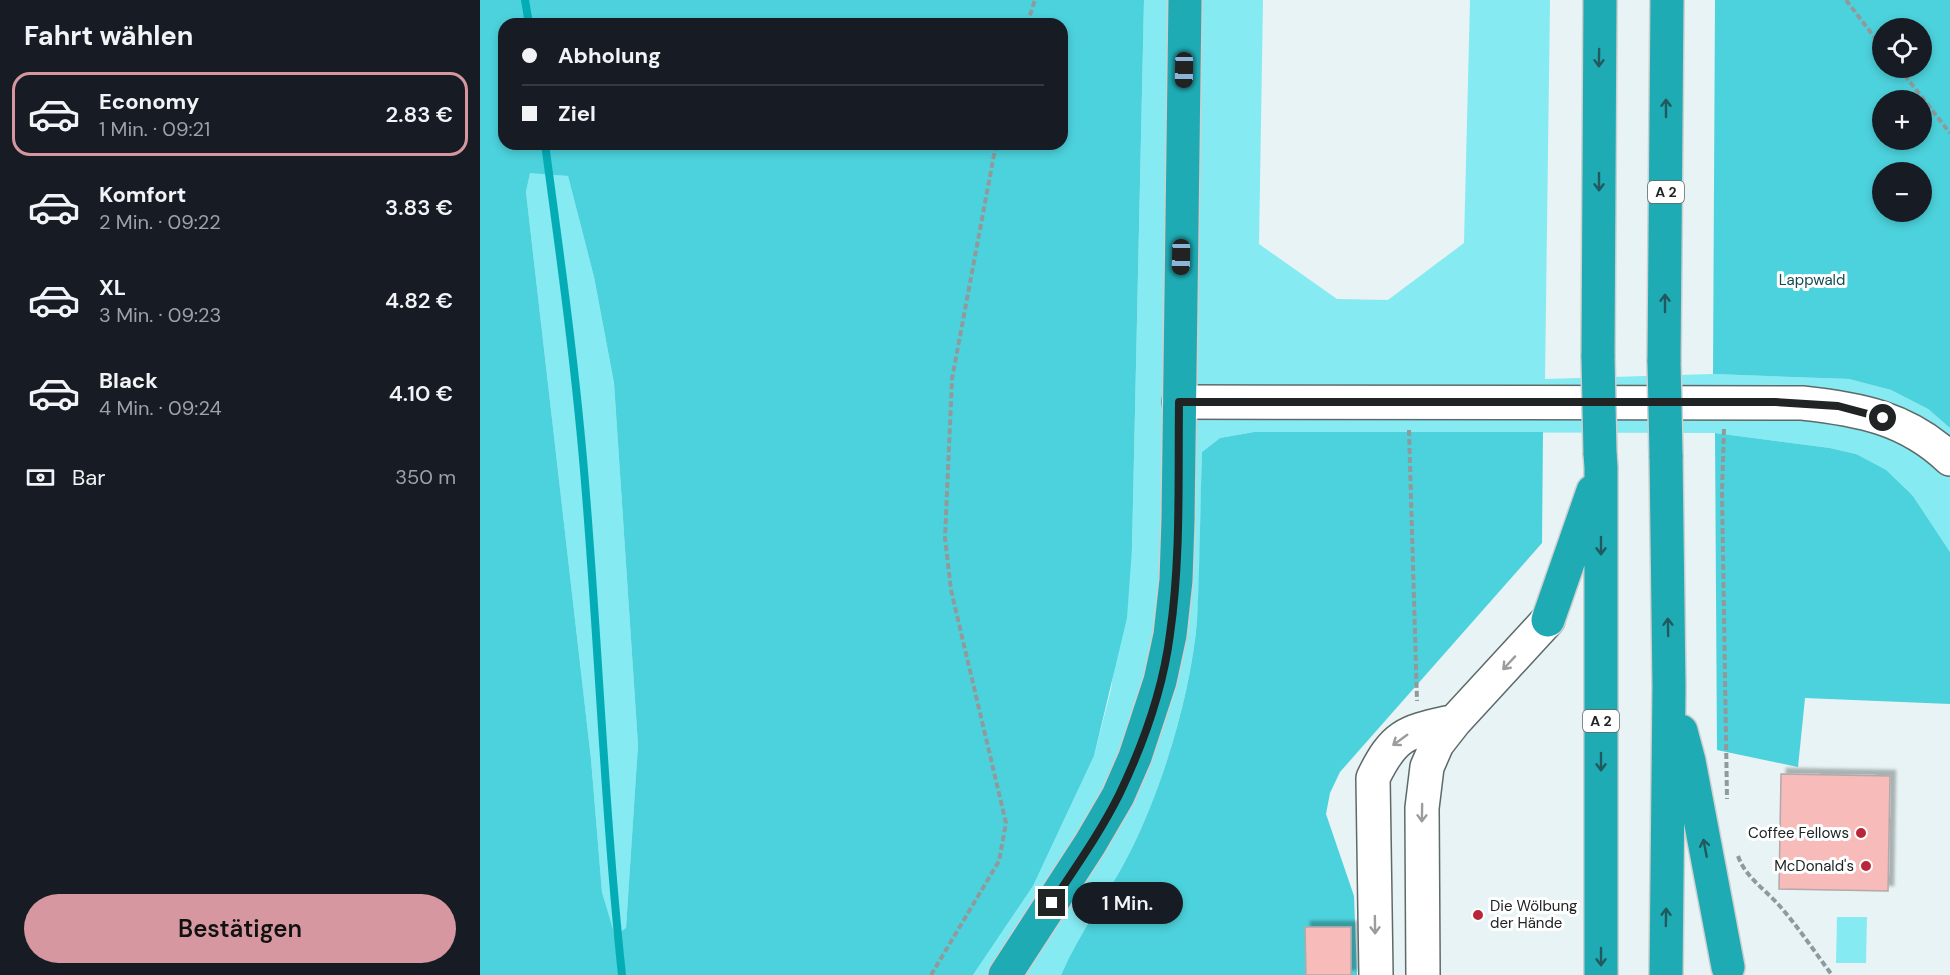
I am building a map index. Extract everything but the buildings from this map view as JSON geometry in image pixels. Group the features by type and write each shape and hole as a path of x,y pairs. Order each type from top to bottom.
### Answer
{"highway":[{"path":"1005,975 1090,844 1118,796 1149,719 1170,635 1175,591 1185,0"},
{"name":"A 2","path":"1600,0 1598,357 1601,460 1601,975"},
{"name":"A 2","path":"1666,975 1669,686 1664,362 1667,0"},
{"path":"1548,620 1601,460"},
{"path":"1669,686 1689,761 1728,971"}],"lane":[{"path":"1179,402 1802,403 1838,406 1896,422 1930,441 1950,459"},
{"path":"1423,975 1422,808 1427,767 1437,744 1455,722 1548,620"},
{"path":"1376,975 1373,778 1385,753 1401,737 1455,722"}],"path":[{"path":"1029,18 1035,0"},
{"path":"1846,0 1872,34"},
{"path":"1907,78 1950,133"},
{"path":"931,975 999,861 1006,823 951,590 945,538 952,379 995,150"},
{"path":"1724,423 1722,491 1727,811"},
{"path":"1409,426 1418,708 1413,732"},
{"path":"1737,854 1740,864 1752,880 1778,904 1832,975"}],"shaded area":[{"path":"1144,0 1263,0 1259,244 1337,299 1388,300 1464,243 1470,0 1550,0 1545,379 1713,374 1849,379 1891,390 1928,409 1950,428 1950,552 1913,496 1856,454 1830,448 1715,433 1254,432 1220,438 1202,452 1197,621 1189,678 1174,739 1154,799 1142,826 1122,868 1077,943 1061,975 973,975 1033,886 1094,756 1111,689 1132,548"},
{"path":"530,172 568,176 594,277 614,383 638,745 626,929 615,937 602,892 591,759 526,192"},
{"path":"1837,917 1867,917 1866,963 1836,963"}],"green space":[{"path":"480,0 1144,0 1132,548 1127,618 1094,756 1033,886 973,975 480,975","holes":["530,173 568,176 594,277 614,383 638,745 626,928 615,936 602,892 591,759 526,192"]},
{"name":"Lappwald","path":"1715,0 1950,0 1950,428 1928,409 1891,390 1849,379 1713,374"},
{"path":"1254,432 1543,432 1542,543 1340,772 1330,793 1326,814 1354,896 1357,975 1061,975 1130,852 1154,799 1174,739 1189,678 1197,621 1202,452 1220,438"},
{"path":"1715,433 1830,448 1856,454 1886,470 1913,496 1950,552 1950,704 1805,698 1798,767 1717,750"}],"waterway":[{"path":"525,0 528,18"},
{"path":"546,150 578,407 622,975"}],"place":[{"name":"Coffee Fellows","path":"1861,833"},
{"name":"McDonald's","path":"1866,866"},
{"name":"Die Wölbung der Hände","path":"1478,915"}],"route":[{"path":"1052,903 1118,796 1136,757 1160,681 1170,635 1176,580 1179,402 1775,402 1838,406 1883,418"}]}
